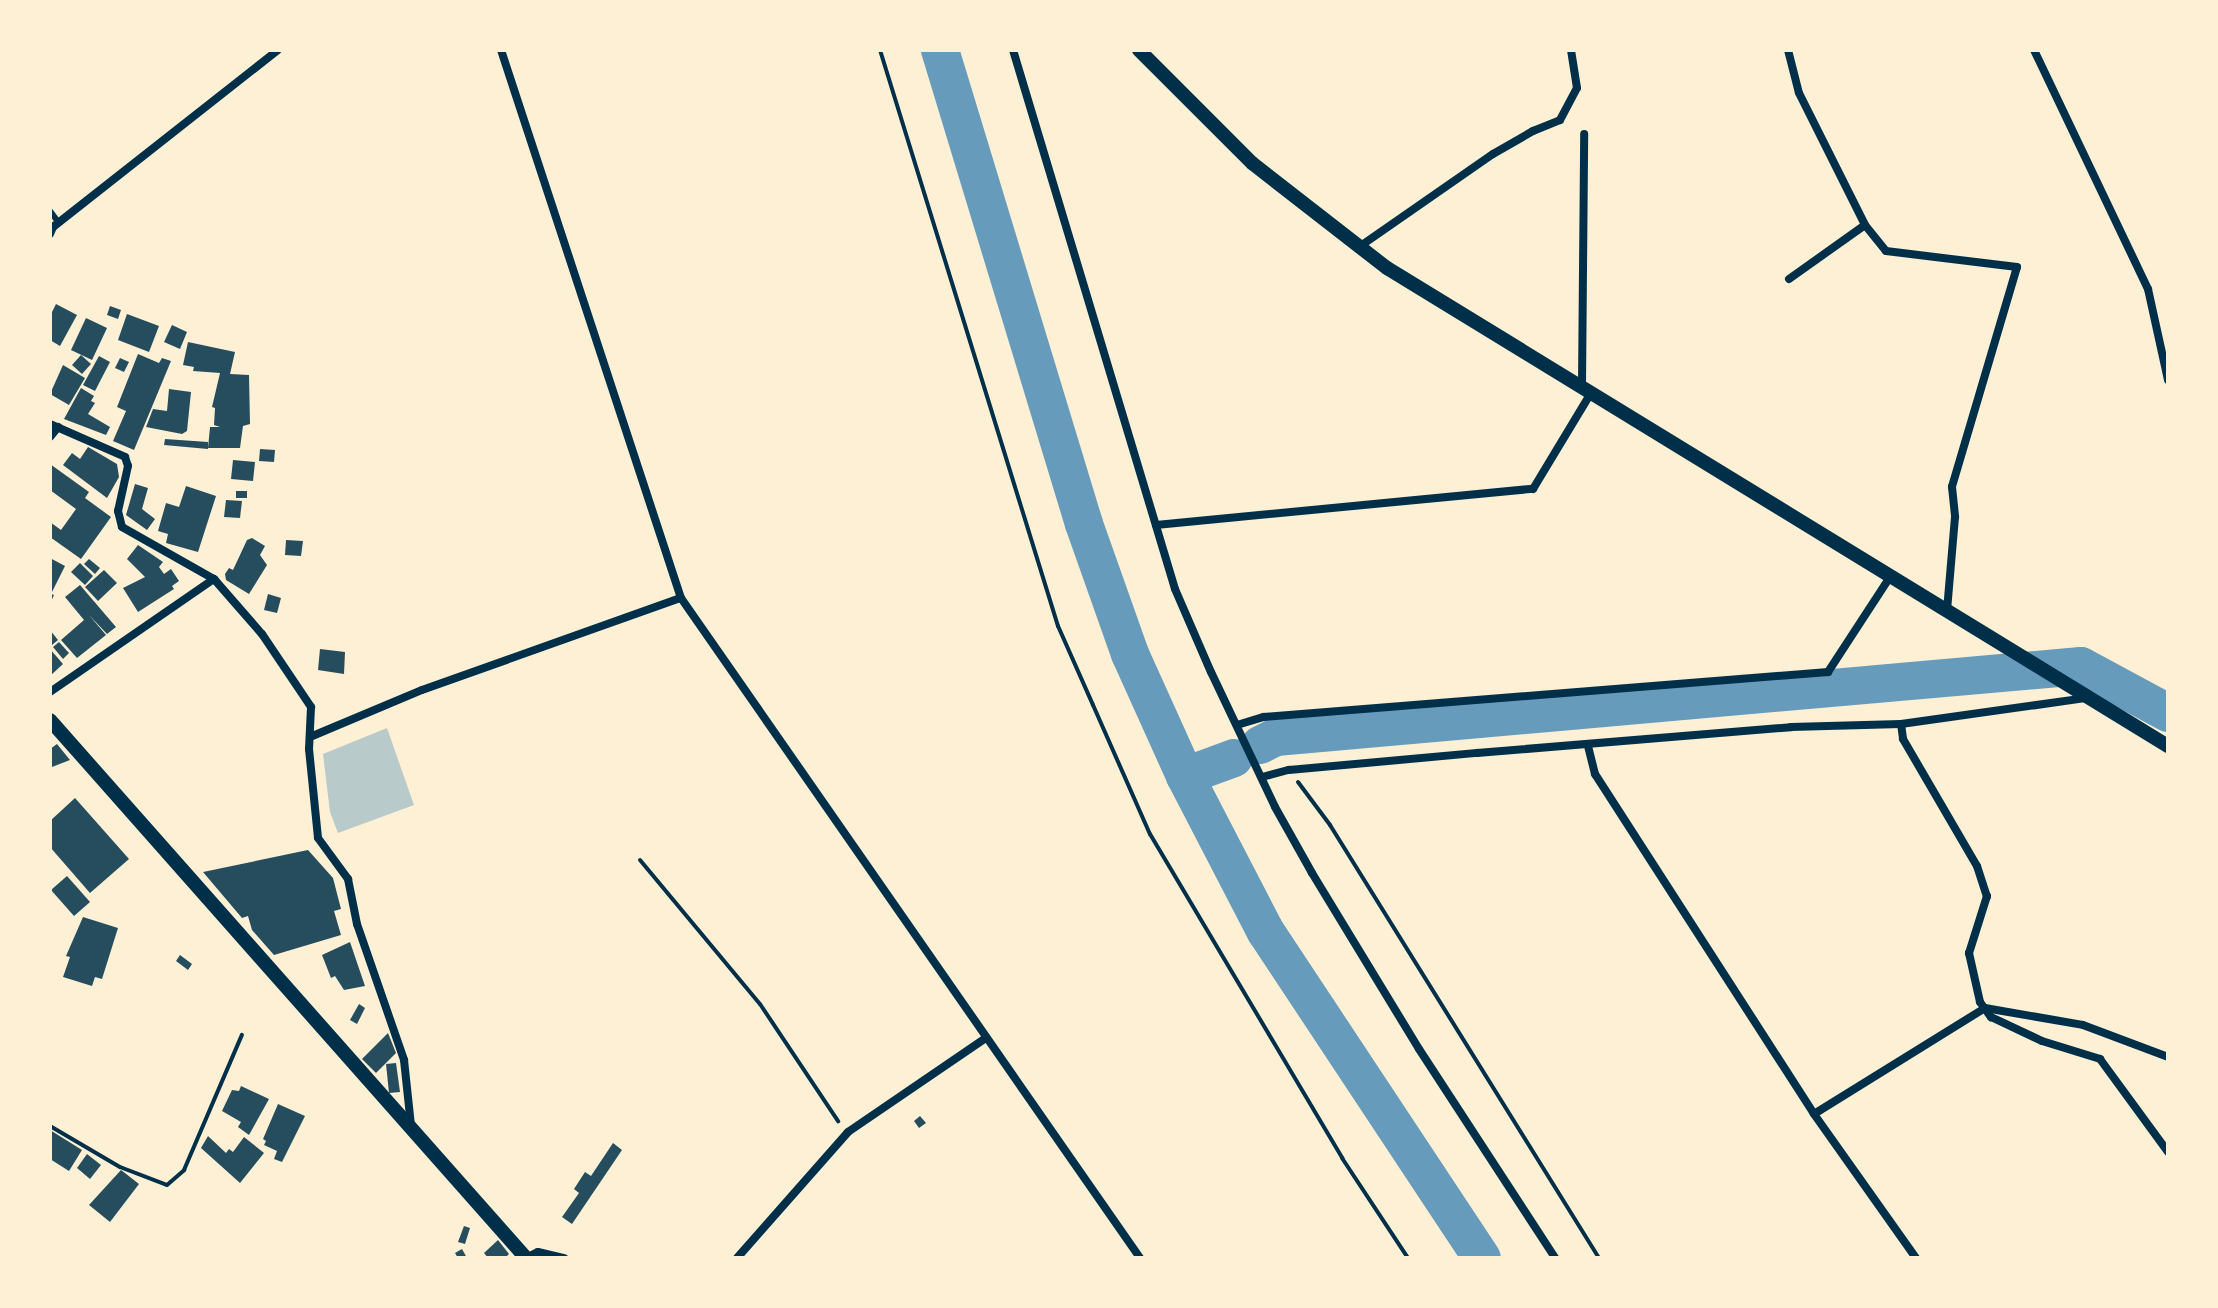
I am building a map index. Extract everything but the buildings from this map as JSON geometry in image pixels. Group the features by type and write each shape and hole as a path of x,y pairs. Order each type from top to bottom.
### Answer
{"street":[{"path":"50,234 59,223 278,50"},
{"path":"501,50 681,598 1140,1258"},
{"path":"1013,50 1175,589 1262,777 1312,873 1419,1049 1555,1258"},
{"path":"1139,50 1252,163 1387,268 2168,746"},
{"path":"1359,247 1493,154 1533,131 1560,120 1577,88 1571,50"},
{"path":"1788,50 1799,93 1865,225 1886,251 2017,267 1952,487 1955,517 1947,611"},
{"path":"2034,50 2148,289 2168,380"},
{"path":"1156,525 1533,489 1587,388 1584,134"},
{"path":"1789,279 1865,225"},
{"path":"50,437 54,426 125,457 128,466 118,511 122,527 214,579 262,634 311,707 310,737 318,838 348,879 357,924 404,1060 412,1133"},
{"path":"1237,725 1264,717 1828,672 1890,577"},
{"path":"50,692 214,579"},
{"path":"310,737 422,690 681,598"},
{"path":"1262,777 1289,770 1791,727 1901,724 2086,698"},
{"path":"50,720 412,1133 526,1258 538,1252 564,1258"},
{"path":"1901,724 1903,739 1977,866 1987,896 1969,953 1985,1008 1991,1017 2042,1041 2100,1059 2168,1152"},
{"path":"1588,746 1595,774 1814,1114 1916,1258"},
{"path":"1814,1114 1985,1008 2083,1025 2168,1057"},
{"path":"737,1258 848,1132 986,1038"}],"lane":[{"path":"50,211 59,223"}],"path":[{"path":"880,50 898,97 1058,626 1157,847 1334,1145 1408,1258"},
{"path":"1289,770 1330,825 1599,1258"},
{"path":"640,860 760,1004 848,1132"},
{"path":"50,1126 120,1167 167,1185 184,1170 242,1035"}],"shaded area":[{"path":"387,728 414,805 338,833 330,812 323,754"}],"waterway":[{"path":"940,50 1084,524 1130,654 1185,776 1266,932 1482,1258"},
{"path":"1260,745 1276,737 2081,666 2168,713"},
{"path":"1185,776 1234,758"}]}
